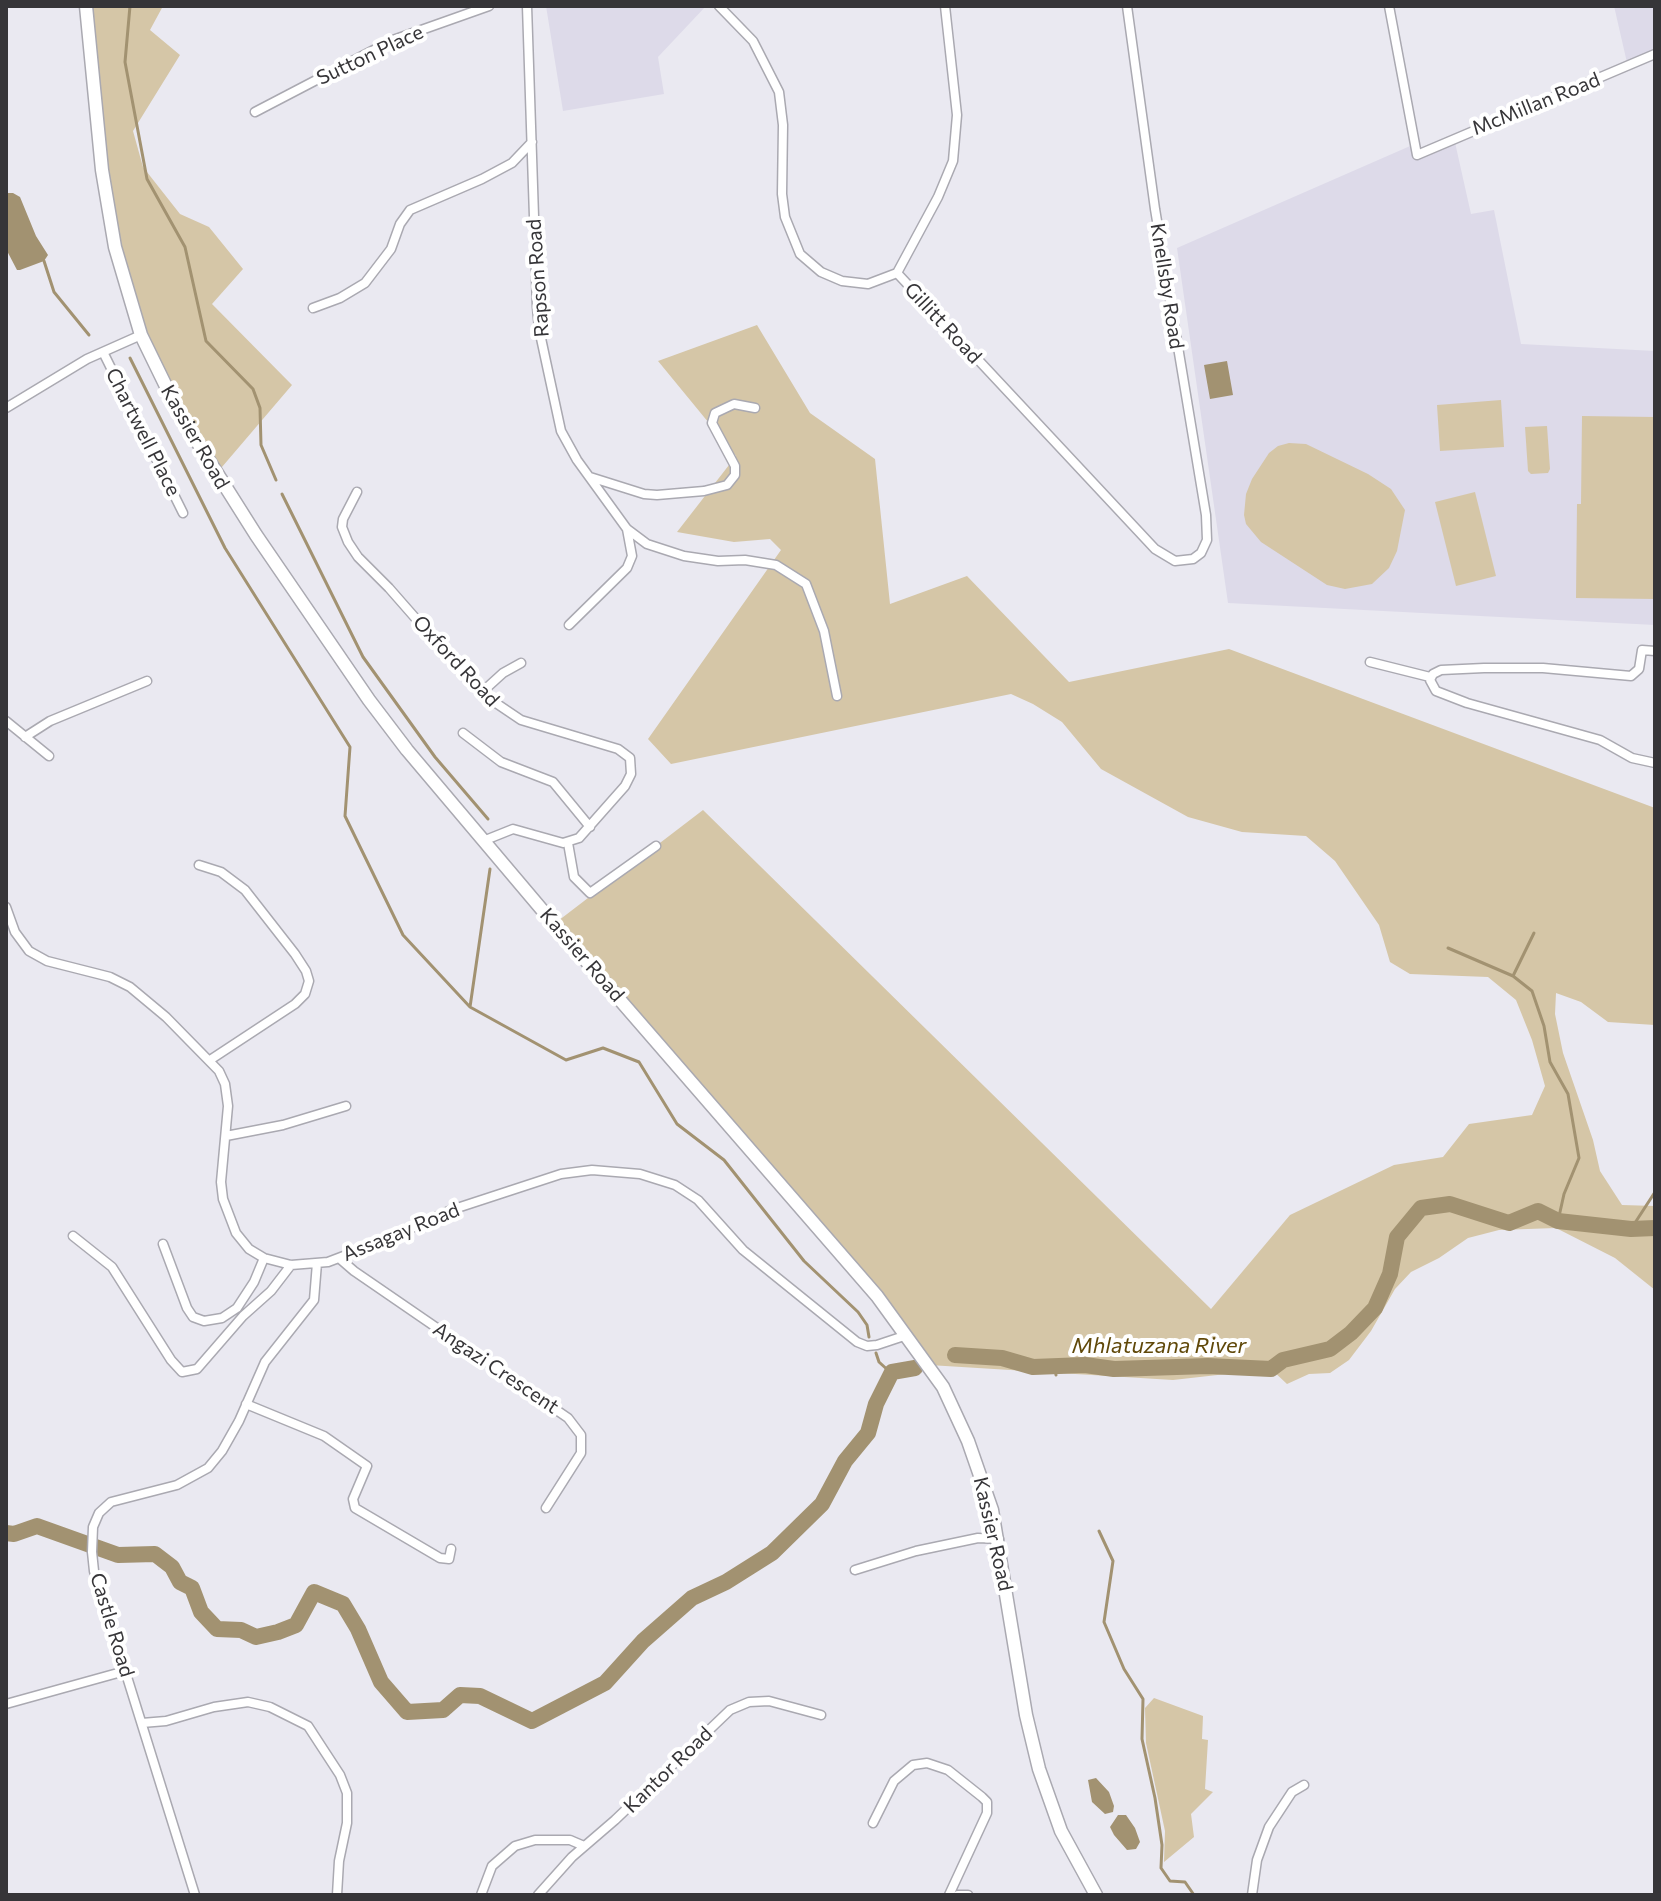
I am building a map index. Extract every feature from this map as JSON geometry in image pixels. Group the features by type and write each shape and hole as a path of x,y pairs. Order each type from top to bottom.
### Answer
{"main road":[{"name":"Kassier Road","path":"86,6 108,211 115,247 141,335 183,422 263,546 407,750 877,1296 943,1387 981,1476 999,1539 1034,1750 1061,1831 1096,1895"}],"street":[{"name":"Sutton Place","path":"255,112 393,40 489,6"},
{"name":"Rapson Road","path":"527,6 539,329 561,431 589,477 627,529 647,544 718,561 745,560 776,565 806,584 824,631 837,696"},
{"name":"Gillitt Road","path":"719,6 753,41 779,92 783,125 782,194 785,217 800,254 821,272 842,281 868,284 897,273 1155,549 1175,561 1193,559"},
{"path":"897,273 938,197 953,161 957,115 945,6"},
{"name":"Knellsby Road","path":"1127,6 1155,209 1207,523 1206,545 1193,559"},
{"name":"McMillan Road","path":"1389,6 1417,155 1655,54"},
{"path":"313,308 340,298 365,283 391,249 400,224 410,210 512,163 532,142"},
{"path":"6,408 75,366 141,335"},
{"name":"Chartwell Place","path":"103,352 183,513"},
{"path":"589,477 657,495 704,491 727,485 735,475 735,466 712,423 715,413 734,404 755,408"},
{"name":"Oxford Road","path":"357,492 343,519 342,527 348,542 358,557 481,693 521,720 628,755 632,764 629,780 590,827 579,838 568,843"},
{"path":"569,625 627,568 632,556 627,529"},
{"path":"1370,662 1430,677 1441,670 1509,667 1631,676 1639,669 1642,650 1655,651"},
{"path":"481,693 503,673 521,663"},
{"path":"1430,677 1436,691 1467,703 1600,740 1632,758 1655,763"},
{"path":"25,737 50,721 147,681"},
{"path":"6,721 49,756"},
{"path":"463,733 501,762 553,782 590,827"},
{"path":"483,841 513,829 568,843 574,877 590,893 656,846"},
{"path":"199,865 221,872 245,890 295,954 309,981 302,998 295,1004 210,1060"},
{"path":"6,907 15,932 29,951 47,961 110,977 130,987 166,1017 219,1071 227,1092 221,1182 228,1214 243,1243 264,1258 254,1282 237,1308 222,1318 204,1321 193,1317 187,1308 163,1244"},
{"path":"226,1136 283,1125 346,1106"},
{"name":"Assagay Road","path":"264,1258 291,1265 339,1258 451,1210 561,1174 592,1170 640,1174 675,1185 698,1200 743,1250 857,1342 867,1346 877,1345 907,1335"},
{"path":"73,1236 112,1267 171,1360 182,1372 197,1369 243,1316 271,1291 291,1265"},
{"name":"Angazi Crescent","path":"339,1258 568,1418 581,1435 581,1453 546,1508"},
{"name":"Castle Road","path":"195,1895 94,1571 92,1539 97,1518 111,1502 177,1485 203,1473 227,1443 265,1362 314,1300 317,1263"},
{"path":"246,1404 324,1436 367,1467 353,1499 355,1508 440,1558 449,1559 451,1549"},
{"path":"855,1570 916,1551 978,1538 999,1539"},
{"path":"6,1704 125,1671"},
{"name":"Kantor Road","path":"538,1895 557,1871 737,1706 769,1701 821,1715"},
{"path":"142,1723 166,1721 214,1707 248,1702 277,1710 308,1726 340,1775 347,1793 347,1823 339,1861 337,1895"},
{"path":"873,1823 894,1781 913,1765 927,1763 948,1770 982,1797 987,1802 987,1813 949,1895"},
{"path":"1252,1895 1257,1860 1269,1827 1292,1792 1304,1785"},
{"path":"481,1895 492,1866 515,1846 535,1840 570,1840 584,1846"},
{"path":"958,1895 968,1895"}],"shaded area":[{"path":"86,6 163,6 150,30 180,55 133,131 143,167 180,214 209,227 243,269 212,304 292,385 216,474 158,371 115,247"},
{"path":"546,6 706,6 658,57 664,94 563,111"},
{"path":"1614,6 1655,6 1655,54 1628,67"},
{"path":"1454,138 1471,214 1494,210 1521,344 1655,351 1655,625 1228,603 1177,248 1417,143 1417,154"},
{"path":"6,193 20,197 36,236 48,255 44,261 20,270 17,270 6,249"},
{"path":"757,325 810,413 875,459 890,604 967,576 1069,682 1229,649 1655,808 1655,1025 1608,1022 1581,1002 1556,993 1555,1014 1563,1053 1593,1140 1600,1171 1622,1205 1655,1206 1655,1290 1615,1258 1556,1228 1499,1230 1468,1238 1411,1272 1395,1289 1371,1331 1349,1360 1330,1373 1309,1374 1287,1384 1271,1369 1173,1380 929,1365 554,924 703,810 1211,1309 1290,1215 1394,1165 1443,1157 1469,1124 1532,1115 1545,1086 1516,1000 1488,977 1410,974 1390,962 1379,925 1335,861 1306,836 1242,832 1188,817 1101,769 1062,722 1011,694 671,764 648,739 781,550 770,539 734,542 677,532 736,456 658,361"},
{"path":"1227,361 1233,395 1210,399 1204,365"},
{"path":"1501,400 1504,447 1440,451 1437,405"},
{"path":"1582,416 1655,417 1655,599 1576,598"},
{"path":"1547,426 1550,469 1548,473 1531,474 1528,471 1525,427"},
{"path":"1289,443 1306,444 1368,474 1391,489 1405,510 1397,551 1389,568 1372,584 1345,589 1327,585 1261,542 1246,524 1246,494 1252,479 1269,453"},
{"path":"1475,492 1496,576 1456,586 1435,502"},
{"path":"1154,1698 1203,1716 1202,1739 1208,1740 1205,1789 1213,1792 1191,1814 1194,1837 1164,1862 1165,1831 1146,1743 1145,1708"},
{"path":"1096,1778 1109,1792 1113,1812 1105,1814 1092,1802 1088,1780"},
{"path":"1118,1815 1126,1815 1135,1828 1140,1842 1136,1849 1127,1850 1114,1835 1110,1827"}],"waterway":[{"path":"130,6 125,62 147,179 185,247 206,341 253,389 260,408 261,445 276,480"},
{"path":"44,261 54,292 89,335"},
{"path":"130,358 225,548 350,747 345,816 403,935 470,1007 566,1060 603,1048 639,1062 677,1124 724,1160 804,1261 858,1312 867,1325 869,1337"},
{"path":"282,494 363,657 435,757 488,819"},
{"path":"470,1007 490,869"},
{"path":"1513,976 1534,933"},
{"path":"1448,948 1513,976 1532,991 1544,1026 1550,1062 1568,1094 1579,1158 1564,1194 1558,1221"},
{"path":"1631,1229 1655,1192"},
{"name":"Mhlatuzana River","path":"955,1355 1002,1358 1033,1367 1085,1365 1114,1369 1208,1366 1271,1369 1283,1360 1330,1349 1375,1308 1390,1274 1397,1237 1421,1208 1450,1204 1509,1223 1538,1211 1558,1221 1631,1229 1655,1228"},
{"path":"876,1353 879,1362 891,1373"},
{"name":"Mhlatuzana River","path":"1054,1365 1056,1375"},
{"name":"Mhlatuzana River","path":"6,1533 14,1534 37,1526 118,1555 155,1554 172,1567 180,1582 192,1588 201,1612 217,1629 241,1630 256,1637 296,1625 314,1592 343,1604 358,1629 381,1682 407,1712 443,1710 460,1695 480,1696 532,1721 605,1683 643,1641 692,1598 726,1582 772,1553 822,1504 845,1461 868,1433 876,1404 892,1372 915,1368"},
{"path":"1099,1531 1113,1561 1104,1622 1124,1669 1143,1699 1142,1739 1162,1845 1161,1868 1170,1881 1185,1882 1194,1895"}]}
